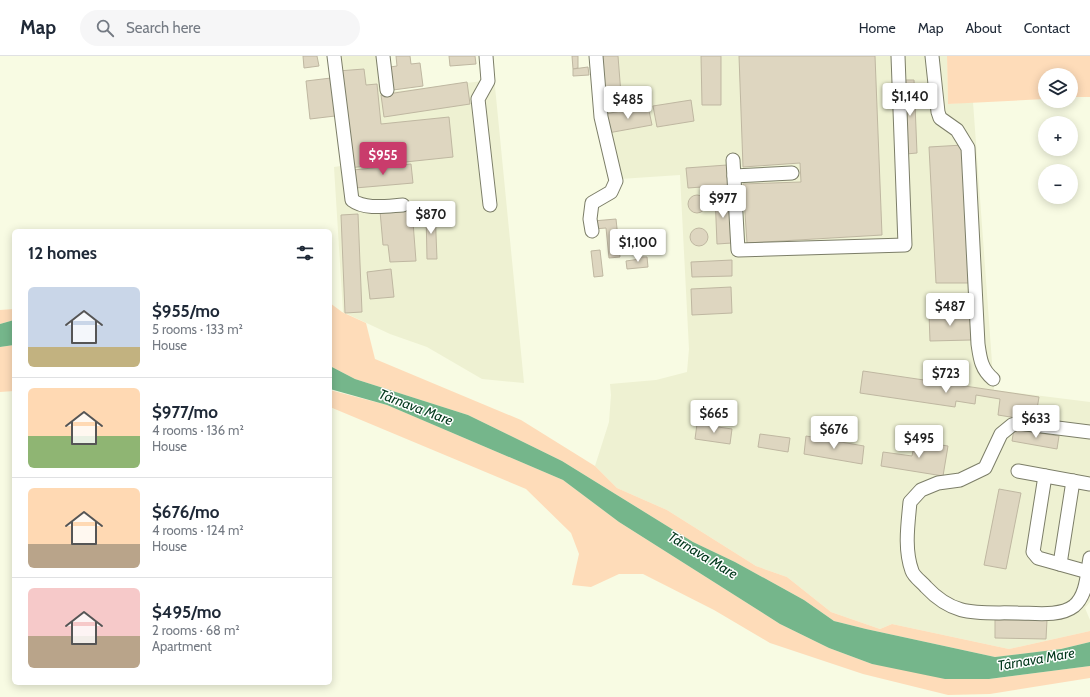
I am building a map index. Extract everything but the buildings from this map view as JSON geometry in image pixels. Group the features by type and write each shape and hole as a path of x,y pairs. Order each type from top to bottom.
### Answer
{"lane":[{"path":"334,56 352,200 358,205 375,207 403,205"},
{"path":"383,56 387,90"},
{"path":"486,56 488,81 478,100 490,205"},
{"path":"592,231 590,219 592,203 611,192 616,181 601,117 596,56"},
{"path":"733,160 738,250 905,245 898,56"},
{"path":"932,56 938,112 940,118 957,130 968,148 978,344 981,364 986,373 993,379"},
{"path":"734,176 792,173"},
{"path":"1090,432 1018,424 1006,428 1001,434 985,468 960,480 938,483 921,490 910,502 907,545 912,572 928,589 946,604 962,611 1051,613 1066,610 1074,606 1079,600 1086,585 1090,558"},
{"path":"1018,471 1090,484"},
{"path":"1045,476 1033,552 1038,558 1088,572"},
{"path":"1060,564 1073,481"}],"shaded area":[{"path":"339,56 377,56 381,93 483,81 492,56 524,383 482,379 427,347 390,334 343,312 334,167 347,165"},
{"path":"597,56 947,56 948,104 973,102 994,390 1090,402 1090,602 1085,608 1090,620 1090,631 1009,649 892,624 880,629 831,612 787,577 756,566 667,510 617,488 595,466 609,422 611,395 610,384 656,380 687,372 689,349 680,175 620,179 602,112"},
{"path":"947,56 1090,56 1090,97 1078,97 1078,68 1038,68 1038,99 948,104"},
{"path":"332,304 342,312 366,323 375,359 521,420 595,466 617,488 667,510 756,566 787,577 831,612 880,629 892,624 1009,649 1090,631 1090,642 1061,649 995,657 834,621 804,600 735,562 693,542 562,461 468,415 355,379 332,367"},
{"path":"12,309 12,321 0,324 0,310"},
{"path":"12,345 12,391 0,392 0,347"},
{"path":"332,391 387,405 563,480 619,522 780,624 829,648 872,664 989,679 1090,666 1090,678 990,694 948,695 863,674 770,643 714,610 643,574 619,574 591,587 572,585 579,554 571,533 526,489 332,408"}],"water":[{"path":"12,321 12,345 0,347 0,324"},
{"name":"Târnava Mare","path":"332,367 355,379 468,415 562,461 693,542 735,562 804,600 834,621 995,657 1061,649 1090,642 1090,666 989,679 945,679 872,664 829,648 780,624 619,522 563,480 387,405 332,390"}]}
